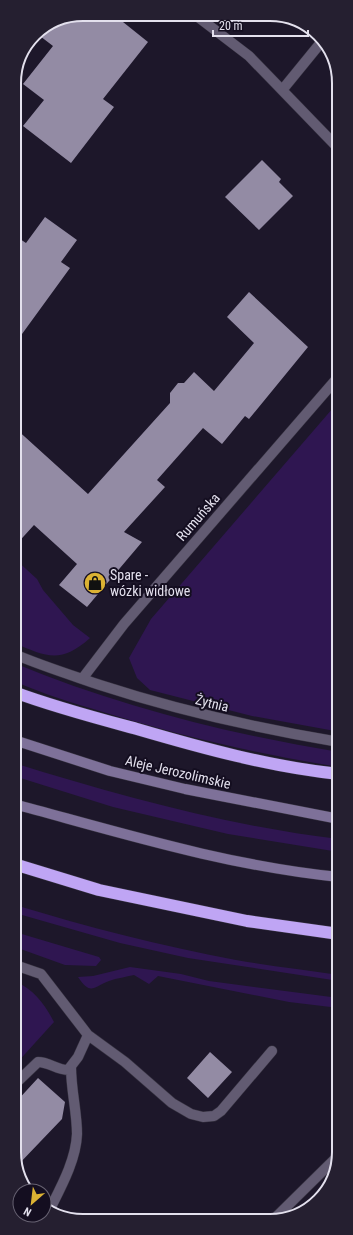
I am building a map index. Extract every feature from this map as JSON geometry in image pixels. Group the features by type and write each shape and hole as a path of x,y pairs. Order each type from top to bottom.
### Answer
{"highway":[{"path":"21,694 45,703 183,743 307,771 332,773"},
{"path":"21,866 107,892 247,921 332,933"}],"main road":[{"name":"Aleje Jerozolimskie","path":"21,742 133,776 200,792 332,818"},
{"path":"21,806 200,855 308,874 332,876"}],"street":[{"path":"203,21 249,56 283,89 332,142"},
{"path":"283,89 319,45"},
{"name":"Rumuńska","path":"82,679 124,624 332,383"},
{"name":"Żytnia","path":"21,657 82,679 152,702 264,730 332,741"},
{"path":"21,967 42,974 88,1035 125,1062 172,1103 191,1114 203,1117 214,1116 272,1051"},
{"path":"52,1205 68,1170 76,1141 76,1120 71,1087 71,1067 88,1035"},
{"path":"21,1078 38,1062 42,1062 61,1070 68,1070 71,1067"},
{"path":"281,1213 331,1163"}],"shaded area":[{"path":"332,409 332,730 252,716 150,690 137,678 129,658 151,619"},
{"path":"21,564 37,579 43,590 73,625 90,638 71,652 62,655 54,656 36,652 21,646"},
{"path":"21,666 93,693 174,717 256,737 332,751 332,766 220,744 161,729 69,702 21,684"},
{"path":"21,765 134,798 216,818 332,838 332,851 228,834 113,807 21,778"},
{"path":"21,907 180,949 249,962 332,974 332,980 188,958 120,943 21,915"},
{"path":"21,934 99,957 101,960 96,966 65,965 21,949"},
{"path":"130,967 181,974 209,981 332,997 332,1007 289,1002 158,976 149,984 134,975 112,980 92,988 89,988 82,983 78,977 93,976"},
{"path":"21,984 38,998 54,1022 21,1058"}],"building":[{"path":"83,21 122,21 148,42 103,99 114,107 71,163 23,126 44,100 23,84 53,46 41,37 59,26 71,22"},
{"path":"262,160 281,179 279,182 293,196 259,230 225,197"},
{"path":"45,217 77,240 61,262 70,268 21,335 21,240 26,243"},
{"path":"249,292 308,347 249,419 245,416 222,444 203,428 157,480 165,487 124,532 142,542 87,607 59,585 77,564 34,525 21,539 21,433 88,494 170,403 170,393 178,383 184,383 194,372 214,391 254,343 227,317"},
{"path":"210,1052 232,1072 208,1098 187,1078"},
{"path":"38,1078 65,1102 62,1119 22,1161 21,1152 21,1096"}],"place":[{"name":"Spare - wózki widłowe","path":"95,583"}]}
